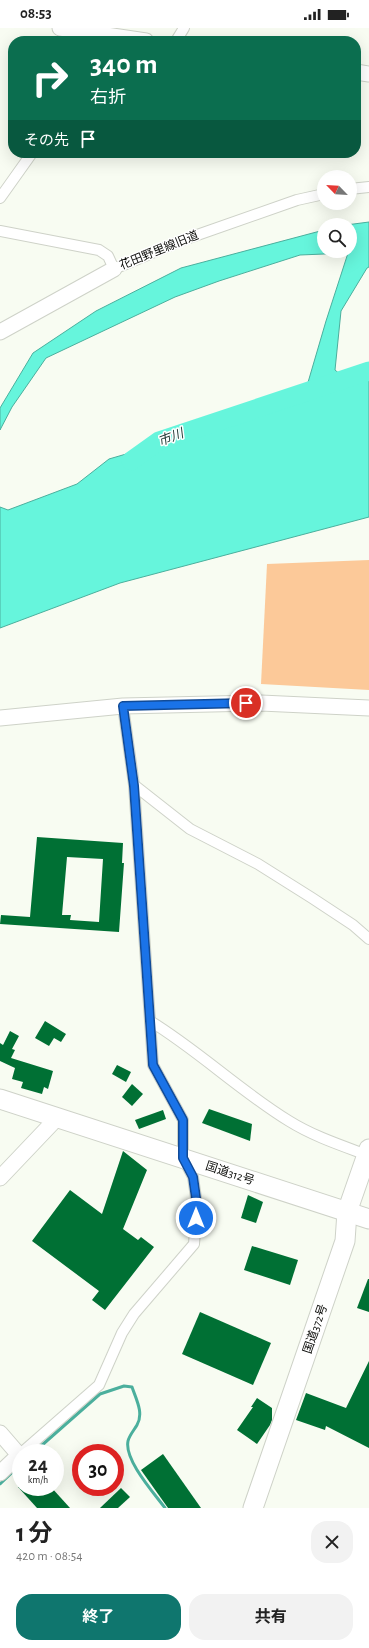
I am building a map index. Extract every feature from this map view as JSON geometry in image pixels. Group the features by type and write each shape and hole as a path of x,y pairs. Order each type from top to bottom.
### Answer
{"highway":[{"name":"国道312号","path":"0,1099 369,1219"},
{"name":"国道372号","path":"253,1508 345,1241 347,1212 368,1152"}],"street":[{"path":"60,28 113,36"},
{"path":"0,198 28,158"},
{"path":"357,189 369,187"},
{"name":"花田野里線旧道","path":"0,231 99,250 108,256 114,268 183,240 297,200 317,196"},
{"path":"0,332 114,268"},
{"path":"0,718 123,706 261,703 369,708"},
{"path":"32,1444 99,1385 122,1333 134,1314 194,1244 197,1205 193,1177 183,1158 183,1120 153,1065 134,786 123,706"},
{"path":"134,786 190,829 258,864 353,925 369,939"},
{"path":"150,1021 173,1035 240,1088 289,1121 318,1137 368,1152"},
{"path":"0,1178 58,1117"},
{"path":"0,1433 12,1447"},
{"path":"0,1473 12,1462"}],"shaded area":[{"path":"369,560 369,690 261,684 267,564"}],"water":[{"path":"369,222 369,267 341,311 335,370 348,381 369,378 369,517 120,583 0,628 0,507 8,510 77,484 109,459 256,416 304,396 346,258 357,258 357,224"},
{"path":"317,232 317,254 300,255 175,297 46,358 12,407 0,430 0,408 33,353 96,311 181,268"}],"building":[{"path":"37,837 123,843 122,863 124,863 119,932 0,924 1,915 30,917","holes":["67,857 103,859 99,922 70,920 71,915 62,915"]},
{"path":"45,1021 66,1034 61,1042 54,1038 49,1046 35,1038"},
{"path":"10,1031 19,1036 12,1049 15,1050 11,1058 53,1071 48,1089 44,1087 42,1094 21,1088 23,1082 12,1079 15,1068 0,1061 0,1043 3,1045"},
{"path":"117,1065 131,1072 126,1082 112,1074"},
{"path":"132,1084 143,1094 132,1106 122,1097"},
{"path":"209,1109 252,1124 250,1141 202,1123"},
{"path":"163,1110 166,1119 139,1129 135,1120"},
{"path":"123,1151 147,1170 123,1229 138,1240 141,1237 154,1247 105,1310 92,1300 99,1291 32,1241 70,1190 102,1214"},
{"path":"248,1195 263,1202 256,1223 241,1218"},
{"path":"252,1246 298,1260 290,1285 244,1270"},
{"path":"369,1279 369,1312 357,1308"},
{"path":"200,1312 271,1343 253,1385 182,1354"},
{"path":"369,1361 369,1448 326,1426 325,1430 296,1420 306,1393 346,1408"},
{"path":"257,1398 272,1408 272,1420 257,1444 237,1430 253,1407 251,1407"},
{"path":"163,1454 201,1508 168,1508 141,1470"},
{"path":"124,1491 130,1497 118,1508 100,1508 113,1496 124,1496"},
{"path":"26,1496 59,1496 70,1508 37,1508"}],"waterway":[{"name":"市川","path":"131,461 159,441 369,371"},
{"path":"43,1444 100,1394 124,1386 132,1387 139,1406 140,1416 137,1425 130,1435 128,1449 135,1467 165,1508"},
{"path":"0,1484 12,1473"}],"route":[{"path":"196,1218 197,1205 193,1177 183,1158 183,1120 153,1065 134,786 123,706 246,703"}]}
